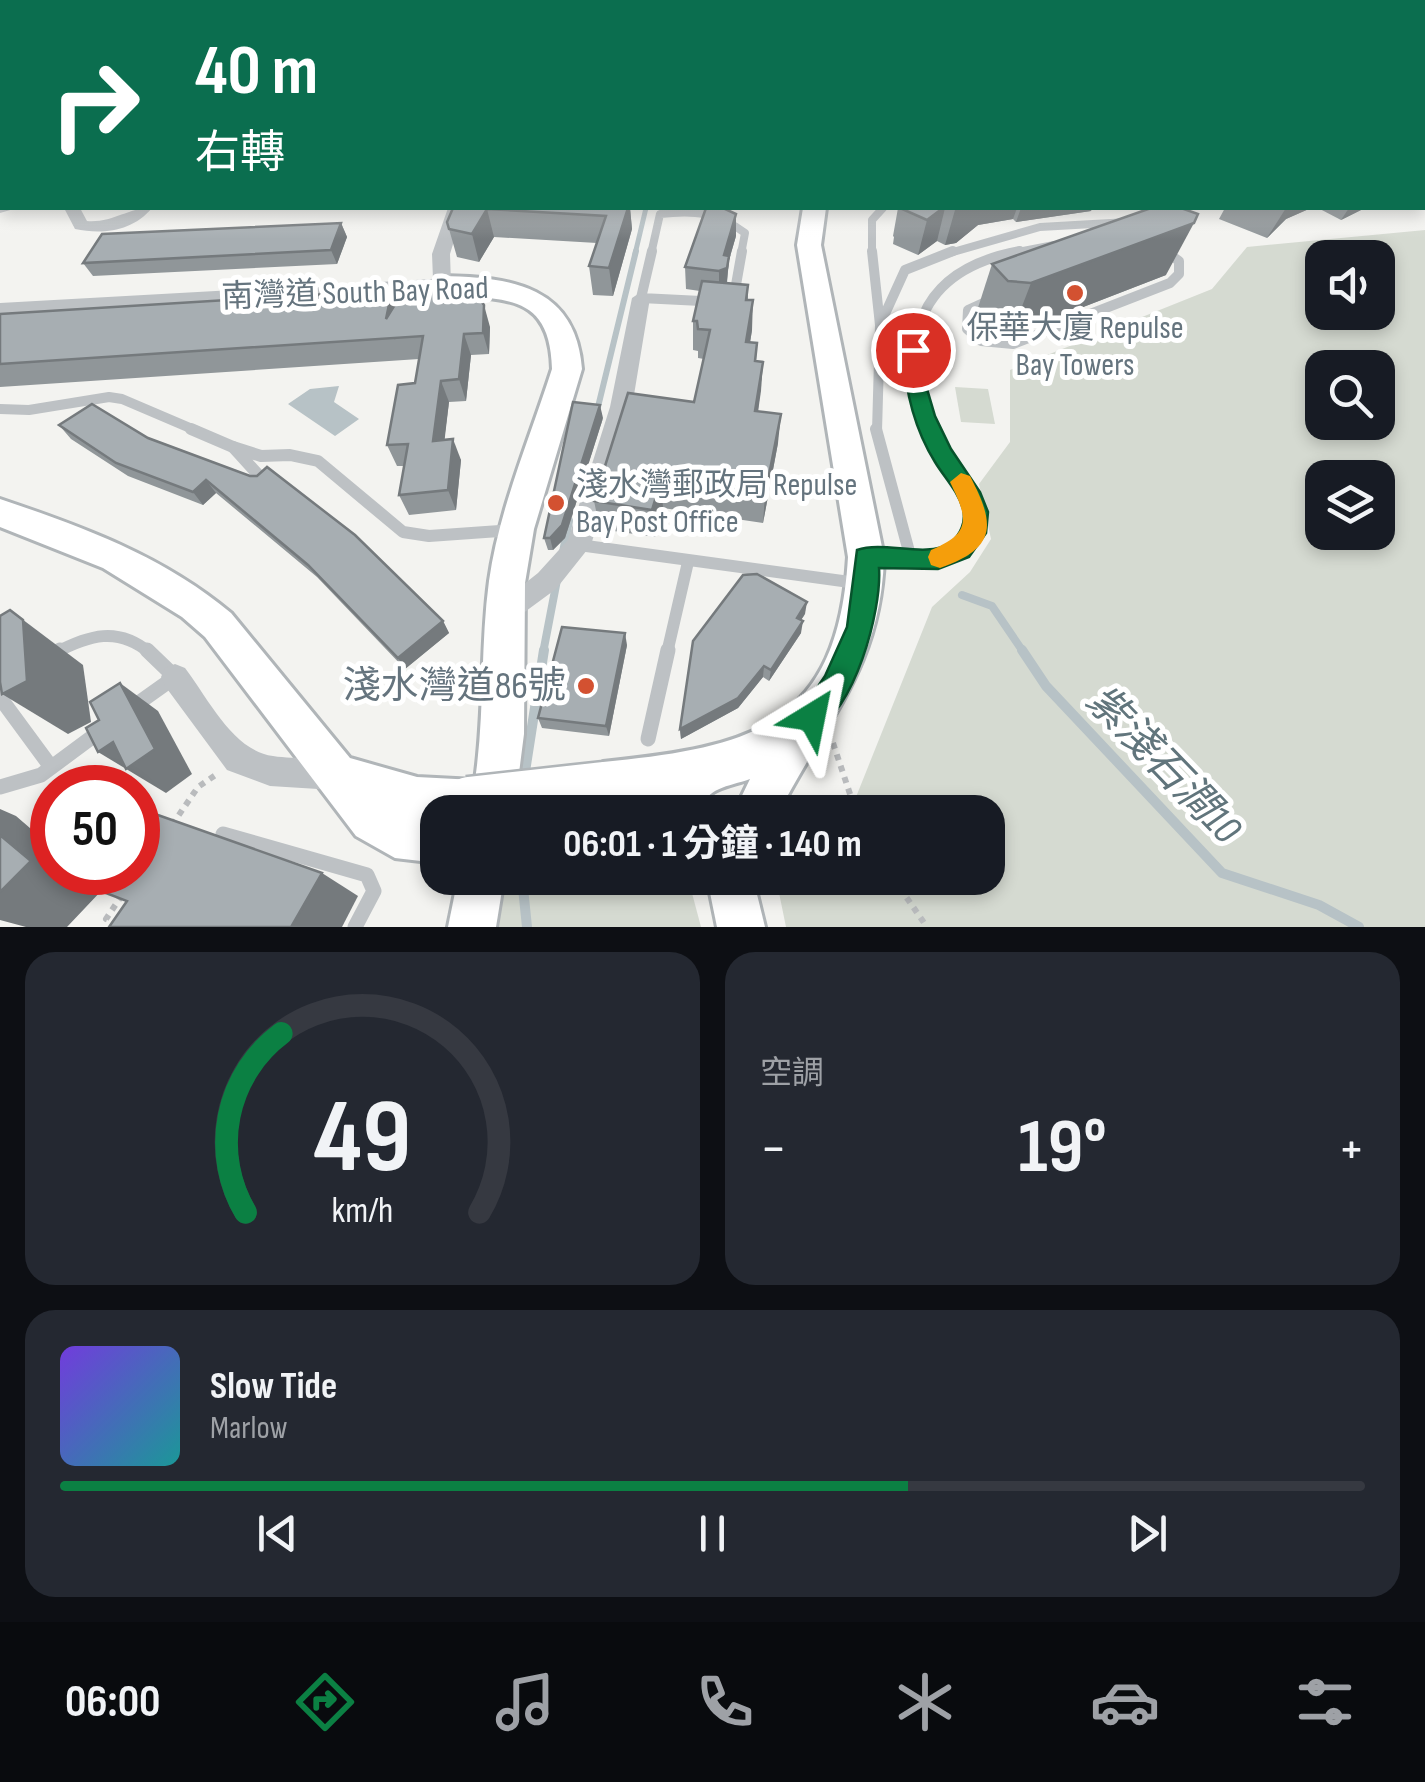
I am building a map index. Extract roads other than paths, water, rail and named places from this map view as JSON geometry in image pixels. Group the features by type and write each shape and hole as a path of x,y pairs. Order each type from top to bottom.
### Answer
{"main road":[{"path":"764,795 792,742 821,726 860,627 867,571 809,246 814,210"},
{"name":"南灣道 South Bay Road","path":"442,284 490,286 526,297 544,308 565,333 566,369 517,529 503,734 484,795"},
{"path":"0,513 124,562 192,602 218,625 334,775 384,829 420,839"},
{"path":"682,795 683,789 711,771 821,726"},
{"path":"542,795 711,771 733,772 751,795"},
{"path":"334,775 420,799"},
{"path":"472,927 478,895"},
{"path":"734,895 742,927"}],"street":[{"path":"73,210 81,224 92,228 124,222 141,210"},
{"path":"442,284 441,254 451,211"},
{"name":"南灣道 South Bay Road","path":"0,309 442,284"},
{"path":"514,608 572,554 621,407 641,298"},
{"path":"867,571 910,558"},
{"path":"175,677 238,760 270,771 334,775"}],"lane":[{"path":"690,210 725,218 745,233 734,296 729,301 641,298 664,211 690,210"},
{"path":"881,210 872,220 870,233 880,325 874,425 910,558 938,558 960,550 974,533 976,512 968,492 942,454 919,399 913,350 921,308 936,287 971,267 1023,250 1069,244"},
{"path":"880,325 906,270 945,253 1006,231 1088,221 1142,222"},
{"path":"1008,294 968,310 967,329 981,342 1013,344 1170,282 1179,274 1179,261 1156,248"},
{"path":"0,409 35,409 83,396 122,398 233,448 261,456 290,454 318,461 384,520 404,532 429,536 517,529"},
{"path":"233,448 263,480"},
{"path":"572,554 867,571"},
{"path":"648,739 688,562"},
{"path":"36,663 84,636 117,633 139,642 175,677 52,765"},
{"path":"21,672 5,684 1,700 50,765"},
{"path":"0,787 30,780"},
{"path":"223,834 367,875 374,891 355,927"}],"waterway":[{"path":"635,254 646,210"},
{"path":"597,411 636,251"},
{"path":"563,552 569,521"},
{"path":"543,653 557,580"},
{"name":"紫淺石澗10","path":"962,595 992,606 1024,653"},
{"path":"524,778 544,650"},
{"name":"紫淺石澗10","path":"1024,653 1046,686 1222,873 1319,905 1359,927"},
{"path":"524,895 527,927"}],"place":[{"name":"保華大廈 Repulse Bay Towers","path":"1075,293"},
{"name":"淺水灣郵政局 Repulse Bay Post Office","path":"556,503"},
{"name":"淺水灣道86號","path":"586,686"}]}
